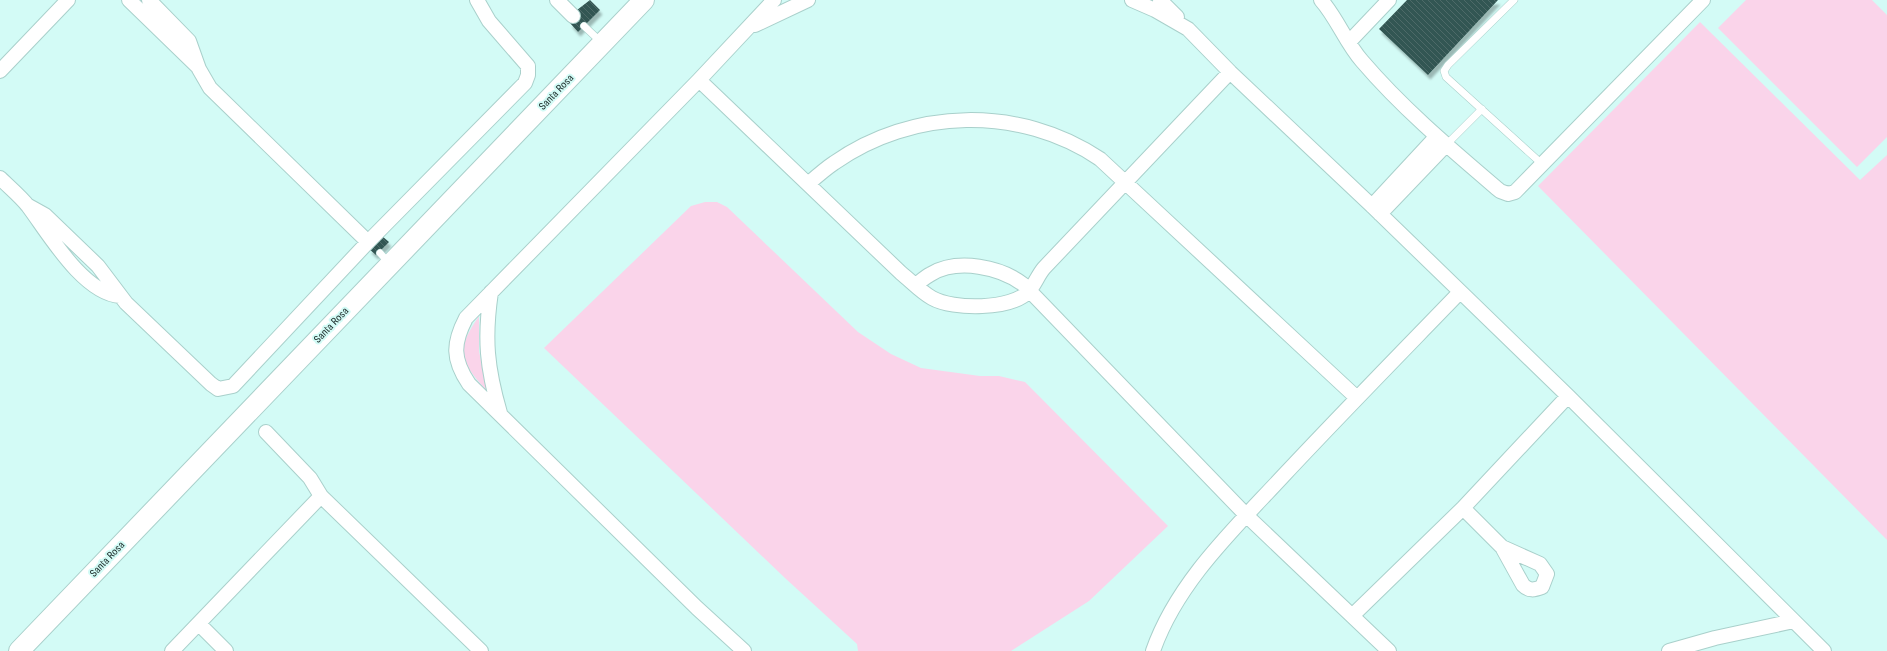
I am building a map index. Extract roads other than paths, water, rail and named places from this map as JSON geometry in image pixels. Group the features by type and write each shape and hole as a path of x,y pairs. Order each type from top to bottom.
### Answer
{"street":[{"path":"0,71 68,0"},
{"path":"129,0 198,68"},
{"path":"149,0 185,35 198,68 210,88 368,242"},
{"path":"0,178 27,205 45,215 98,266 120,296 211,384 218,389 225,389 233,386 368,242 525,83 528,75 528,66 489,21 477,0"},
{"path":"557,0 573,16"},
{"name":"Santa Rosa","path":"20,651 385,259 644,0"},
{"path":"744,651 692,603 468,384 458,366 456,351 457,334 466,318 699,80 774,0"},
{"path":"745,32 769,18 808,0"},
{"path":"1132,0 1155,10 1188,29"},
{"path":"1160,0 1230,72 1376,210 1568,396 1824,651"},
{"path":"1321,0 1361,61 1441,141 1500,191 1508,194 1515,192 1703,0"},
{"path":"1349,42 1390,0"},
{"path":"699,80 916,285 933,299 970,306 1005,304 1018,299 1029,291 1039,274 1230,72"},
{"path":"808,184 834,163 864,145 897,131 924,124 962,119 999,121 1051,133 1080,145 1100,159 1126,181 1357,398"},
{"path":"1376,210 1441,141"},
{"path":"916,285 931,274 943,269 967,266 989,268 1013,277 1029,291 1247,516 1353,615 1389,651"},
{"path":"491,292 486,324 488,364 491,384 501,416"},
{"path":"1153,651 1157,640 1182,593 1247,516 1357,398 1460,292"},
{"path":"1353,615 1462,508 1568,396"},
{"path":"266,432 310,478 321,496 481,651"},
{"path":"172,651 321,496"},
{"path":"1462,508 1502,548"},
{"path":"1669,651 1716,638 1794,622"},
{"path":"199,624 226,651"}],"lane":[{"path":"1514,0 1448,65 1444,71 1446,76 1542,164"},
{"path":"584,26 602,43"},
{"path":"1441,141 1482,110"}]}
